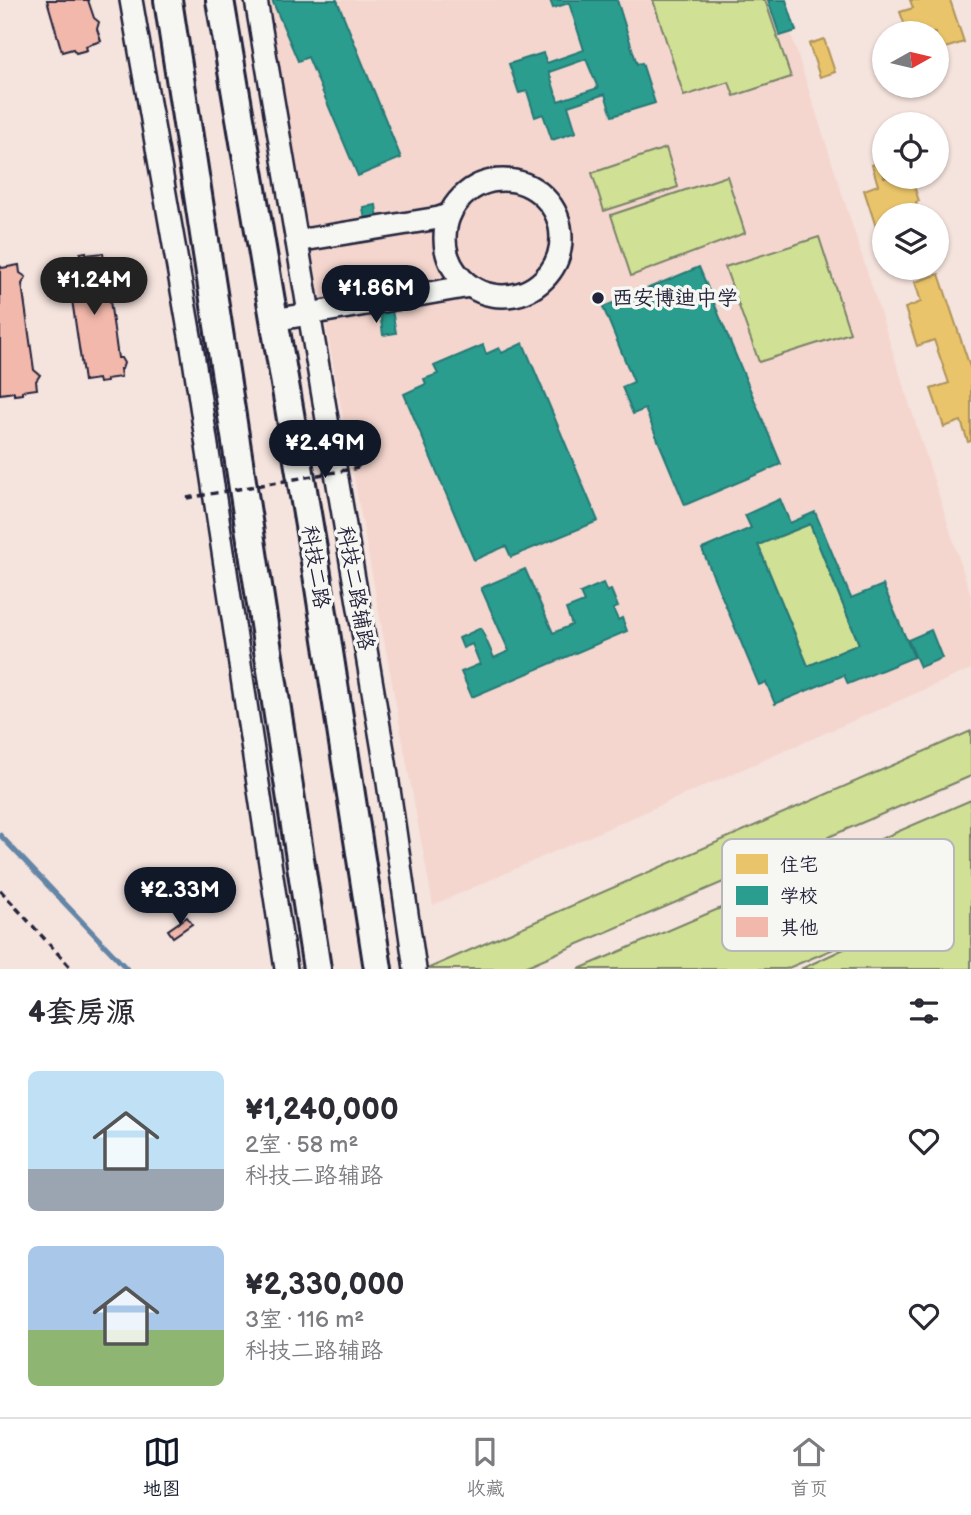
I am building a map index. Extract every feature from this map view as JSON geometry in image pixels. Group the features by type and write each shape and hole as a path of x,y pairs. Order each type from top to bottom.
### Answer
{"main road":[{"path":"168,0 317,969"},
{"name":"科技二路","path":"220,0 314,555 379,969"}],"street":[{"path":"131,0 193,352 286,969"},
{"name":"科技二路辅路","path":"256,0 385,762 415,969"},
{"path":"509,180 527,185 542,195 554,209 560,226 561,245 555,264 544,280 527,291 508,296 488,294 470,286 456,272 447,254 445,234 450,214 460,199 474,187 491,181 509,180"},
{"path":"297,241 450,214"},
{"path":"274,320 470,286"}],"path":[{"path":"187,498 358,468"},
{"path":"0,890 72,969"}],"shaded area":[{"name":"西安博迪中学","path":"266,0 780,0 971,596 971,669 433,905"}],"green space":[{"path":"653,0 765,0 791,77 734,96 729,82 684,96"},
{"path":"666,148 678,187 604,211 592,173"},
{"path":"727,176 745,233 631,276 611,215"},
{"path":"819,237 850,333 759,362 725,267"},
{"path":"810,524 859,644 808,666 758,545"},
{"path":"971,731 971,776 824,839 724,839"},
{"path":"971,800 971,969 801,969 840,951 954,951 954,839 881,839"},
{"path":"722,840 722,883 520,969 427,969"},
{"path":"722,907 722,951 829,951 786,969 579,969"}],"building: 住宅":[{"path":"910,0 950,0 964,42 949,47 949,21 903,21 900,12 913,8"},
{"path":"824,39 835,72 820,77 809,44"},
{"path":"872,187 915,189 919,201 872,203 872,215 864,190"},
{"path":"941,280 971,370 971,441 968,442 961,421 944,427 931,389 949,383 934,340 917,346 905,308 921,302 915,282"}],"building: 学校":[{"path":"272,0 337,0 401,158 358,176 308,57 298,61"},
{"path":"550,0 617,0 637,64 642,63 655,103 612,116 605,94 568,106 576,132 552,140 543,114 535,117 527,91 519,93 509,64 543,53 547,63 584,50 569,3 553,8","holes":["586,59 598,88 558,101 549,72"]},
{"path":"768,0 786,0 796,31 780,36"},
{"path":"376,205 379,227 366,229 363,207"},
{"path":"699,267 781,464 685,505 645,409 633,414 622,387 634,382 603,307"},
{"path":"392,310 396,333 383,335 380,312"},
{"path":"523,343 598,521 511,557 506,546 474,560 404,394 426,384 424,379 438,374 434,366 483,345 486,354 499,348 502,353"},
{"path":"780,499 790,523 815,512 851,598 883,585 914,657 848,684 844,675 775,704 766,682 759,685 702,549 751,528 745,515","holes":["810,524 859,644 808,666 758,545"]},
{"path":"525,569 553,633 572,625 566,609 584,602 580,593 603,583 607,592 611,590 618,607 613,609 618,620 622,618 627,631 472,697 461,672 480,664 472,644 463,648 459,638 481,628 494,658 509,651 481,588"},
{"path":"931,630 942,658 920,667 908,640"}],"building: 其他":[{"path":"47,0 88,0 94,18 99,22 97,29 101,41 86,46 87,50 76,53 73,49 62,52"},
{"path":"86,252 86,255 103,253 104,261 110,265 106,272 118,358 124,363 120,369 121,377 106,379 107,382 99,383 98,379 84,381 66,259 80,257 80,253"},
{"path":"19,265 20,273 26,277 22,284 34,370 40,375 36,381 37,389 22,391 22,394 0,394 0,266 2,268"},
{"path":"187,917 192,924 173,937 168,930"}],"waterway":[{"path":"0,835 127,969"}],"place":[{"name":"西安博迪中学","path":"598,298"}]}
